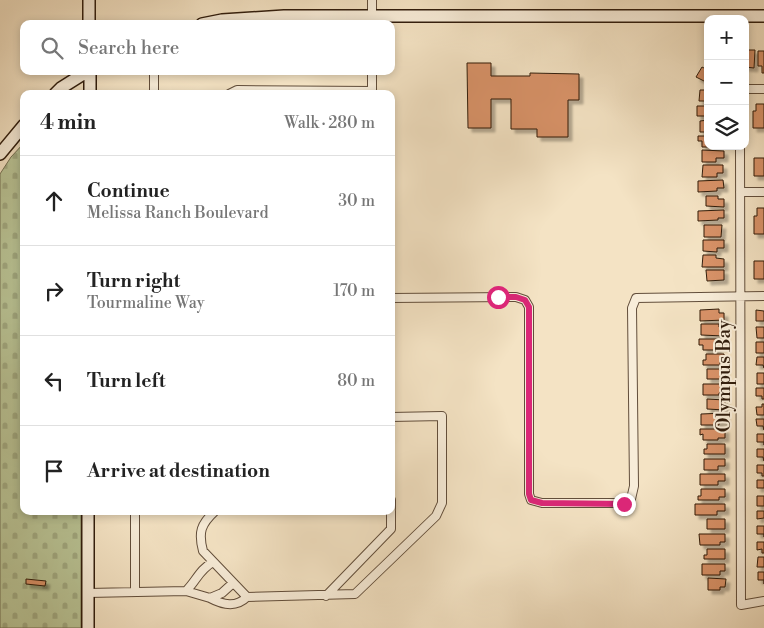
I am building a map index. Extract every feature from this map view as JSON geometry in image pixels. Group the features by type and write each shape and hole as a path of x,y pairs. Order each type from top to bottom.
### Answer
{"street":[{"path":"88,0 89,20"},
{"path":"372,0 372,20"},
{"path":"222,20 251,17 372,20 764,16"},
{"path":"61,90 83,75"},
{"path":"89,75 90,90"},
{"path":"154,75 154,90"},
{"path":"372,75 372,90"},
{"path":"749,89 764,89"},
{"path":"0,154 20,130"},
{"name":"Olympus Bay","path":"740,150 741,605 764,601"},
{"path":"740,192 764,192"},
{"path":"395,298 516,297 525,300 529,307 529,494 531,500 542,503 624,504 632,499 634,486 632,308 636,298 764,296"},
{"path":"88,593 186,590 221,604 232,605 242,602 247,597 356,594 436,516 442,503 442,416 395,417"},
{"path":"88,515 88,628"},
{"path":"135,515 135,592"},
{"path":"211,515 201,529 200,541 202,551 247,597"},
{"path":"326,596 391,529 391,515"},
{"path":"186,590 194,583 198,573 204,566 213,562"},
{"path":"210,598 222,593 233,583"}],"green space":[{"path":"20,147 20,515 81,515 81,628 0,628 0,174"}],"building":[{"path":"749,50 755,50 754,68 749,67"},
{"path":"758,51 764,51 764,73 762,73 762,66 758,66"},
{"path":"467,63 491,63 491,76 530,76 530,73 579,74 579,100 568,100 568,137 537,137 537,129 511,129 511,99 491,99 491,128 468,128"},
{"path":"702,67 704,68 704,81 696,77"},
{"path":"700,90 704,90 704,101 699,101"},
{"path":"756,104 764,104 764,128 753,128 753,111 756,111"},
{"path":"697,106 704,106 704,116 697,116"},
{"path":"704,120 704,132 700,132 700,121"},
{"path":"698,136 704,136 704,147 702,147 702,141 698,141"},
{"path":"702,150 724,151 724,158 716,158 716,162 702,162"},
{"path":"754,158 764,158 764,176 754,176"},
{"path":"703,165 723,165 723,173 717,173 717,177 702,177"},
{"path":"723,180 724,188 717,188 717,191 698,192 698,181"},
{"path":"706,196 718,196 718,199 724,199 724,207 706,206"},
{"path":"757,208 764,208 764,234 754,234 754,216 757,216"},
{"path":"724,210 724,218 698,221 698,211"},
{"path":"704,225 722,225 721,237 704,237"},
{"path":"703,240 724,240 724,248 717,248 717,252 703,251"},
{"path":"703,255 716,255 716,258 724,259 724,267 702,267"},
{"path":"754,261 764,261 764,279 754,279"},
{"path":"706,270 724,270 724,280 707,281"},
{"path":"719,309 719,313 724,313 724,320 700,321 700,310"},
{"path":"756,310 764,311 764,321 756,321"},
{"path":"701,324 719,324 719,327 724,328 724,336 701,335"},
{"path":"756,327 764,327 764,338 757,338"},
{"path":"699,339 725,339 724,347 718,347 718,350 703,350 703,345 699,345"},
{"path":"756,342 764,342 764,353 756,353"},
{"path":"706,354 724,354 724,362 720,362 720,365 703,365 703,360 706,360"},
{"path":"757,357 764,357 764,368 763,365 756,365"},
{"path":"707,369 725,369 724,379 707,379"},
{"path":"757,373 764,373 764,384 757,384"},
{"path":"703,384 725,384 725,393 703,395"},
{"path":"756,388 764,388 764,399 762,399 762,396 756,396"},
{"path":"707,399 725,400 725,410 707,409"},
{"path":"762,404 764,404 764,415 757,415 756,407 762,407"},
{"path":"725,413 725,422 719,422 719,425 701,425 701,414"},
{"path":"756,419 764,419 764,430 763,426 757,426"},
{"path":"700,429 725,429 725,438 703,440 703,434 700,435"},
{"path":"757,434 764,434 764,442 757,442"},
{"path":"707,444 725,444 725,454 704,454"},
{"path":"757,449 764,449 764,461 763,457 757,457"},
{"path":"704,459 725,459 725,466 718,466 718,470 704,470"},
{"path":"757,465 764,465 764,476 762,476 762,473 757,473"},
{"path":"700,474 725,474 725,481 718,481 718,485 700,485"},
{"path":"757,480 764,480 764,488 757,488"},
{"path":"701,489 725,489 725,497 719,497 719,500 698,500 698,496 701,496"},
{"path":"757,496 764,496 764,506 757,506"},
{"path":"695,504 725,504 725,511 717,511 717,515 695,515"},
{"path":"757,511 764,511 764,518 757,519"},
{"path":"707,519 725,519 725,529 707,529"},
{"path":"757,526 764,526 764,534 757,534"},
{"path":"699,534 725,534 725,542 720,542 720,545 700,545"},
{"path":"757,542 764,542 764,553 762,553 762,549 757,550"},
{"path":"707,549 725,549 725,559 704,559 704,555 707,555"},
{"path":"758,557 764,557 764,567 757,567"},
{"path":"702,564 725,564 725,571 720,571 720,575 702,575"},
{"path":"758,572 764,572 764,580 758,580"},
{"path":"708,578 726,579 725,587 720,587 720,590 708,590"},
{"path":"26,579 46,581 45,586 26,584"}],"route":[{"path":"498,297 516,297 525,300 529,307 529,494 531,500 542,503 624,504"}]}
